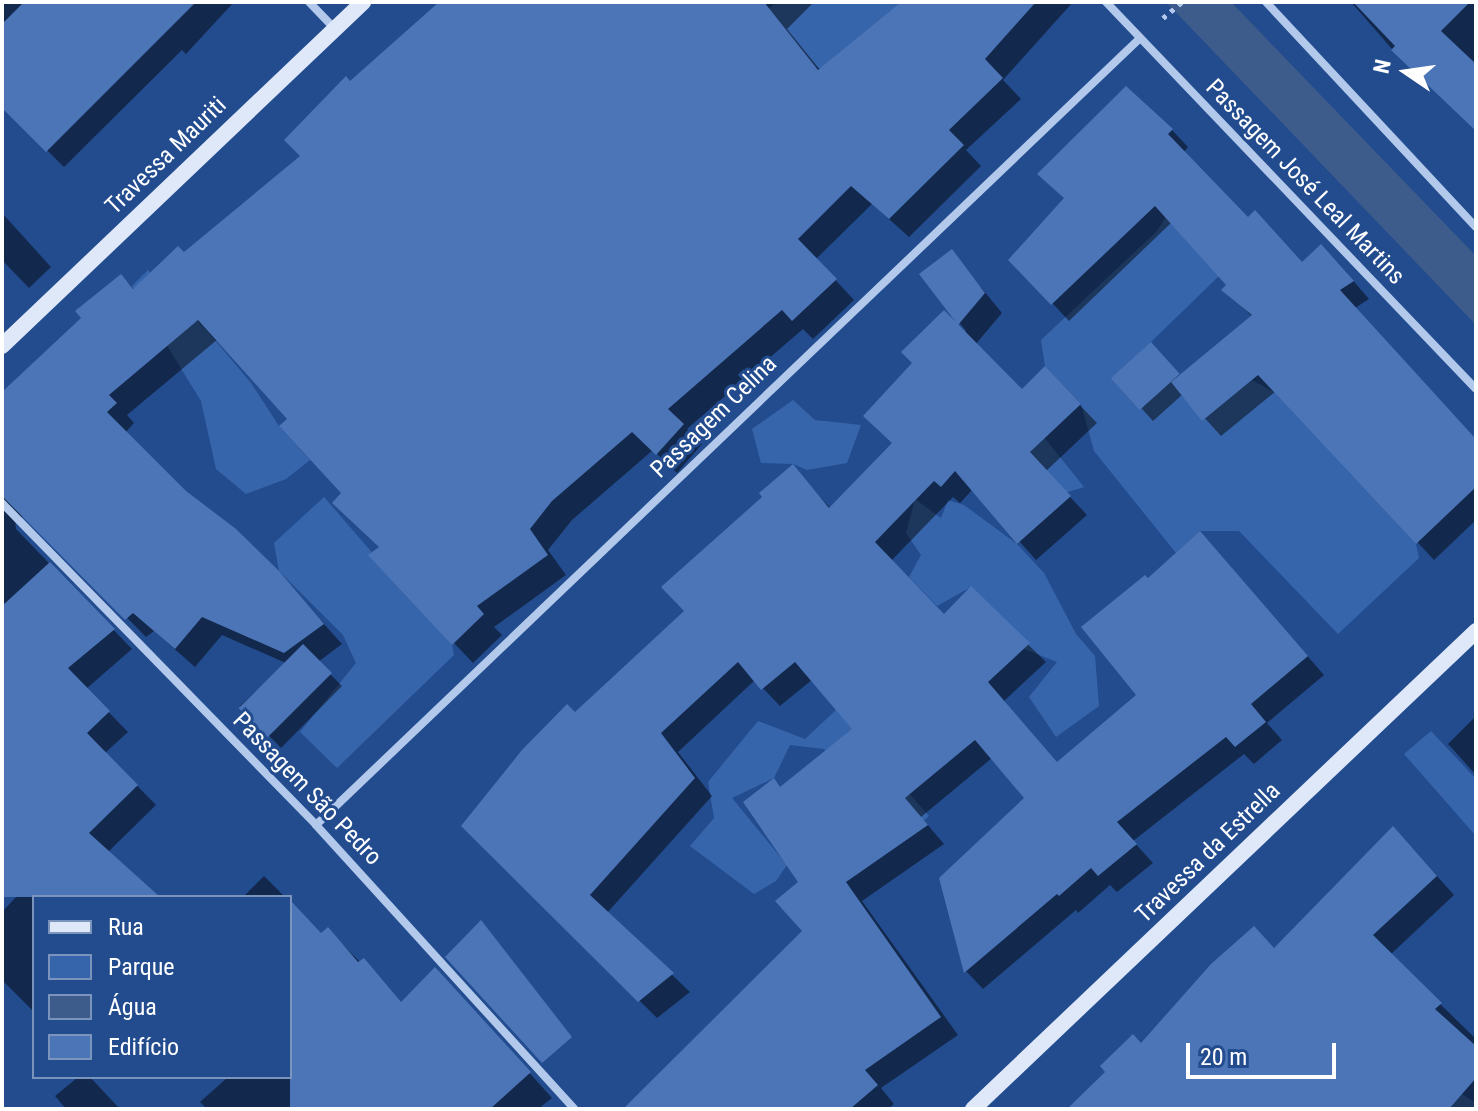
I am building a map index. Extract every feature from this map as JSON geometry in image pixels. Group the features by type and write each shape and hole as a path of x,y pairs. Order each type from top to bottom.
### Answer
{"street":[{"path":"309,2 335,29"},
{"name":"Travessa Mauriti","path":"2,346 363,2"},
{"name":"Passagem José Leal Martins","path":"1106,2 1476,389"},
{"path":"1266,2 1476,227"},
{"name":"Passagem Celina","path":"316,825 1139,39"},
{"name":"Passagem São Pedro","path":"2,503 316,825 574,1109"},
{"name":"Travessa da Estrella","path":"973,1109 1476,631"}],"path":[{"path":"1159,21 1182,2"}],"green space":[{"path":"776,2 901,2 838,54 846,85 815,66 782,25 760,43 745,32"},
{"path":"1170,210 1219,276 1151,342 1171,382 1202,420 1252,380 1274,392 1416,544 1419,558 1338,634 1239,531 1200,531 1176,553 1094,451 1081,404 1045,366 1041,340 1157,231"},
{"path":"148,270 209,333 251,383 279,426 310,460 286,479 246,494 216,469 201,401 131,287"},
{"path":"793,400 815,420 861,425 847,463 807,470 793,464 761,463 752,429"},
{"path":"1028,417 1084,487 1068,492 1008,493"},
{"path":"324,497 452,645 454,655 337,768 300,732 356,663 343,635 279,571 274,543"},
{"path":"915,499 941,518 948,500 964,505 1017,544 1044,573 1076,634 1095,656 1099,706 1056,737 1029,697 1057,662 1024,649 971,587 937,606 909,577 921,555 906,533"},
{"path":"836,710 929,816 903,839 824,749 790,745 774,778 732,798 787,865 776,881 754,894 690,846 714,818 708,782 758,721 805,739"},
{"path":"1431,731 1476,779 1476,836 1404,754"},
{"path":"1462,1094 1476,1103 1476,1109 1448,1109"}],"water":[{"path":"1166,2 1231,2 1476,256 1476,325"}],"building":[{"path":"24,2 196,2 46,152 2,108 2,24"},
{"path":"439,2 764,2 818,70 901,2 1036,2 985,59 1003,78 949,130 964,145 889,219 851,186 798,239 837,279 792,321 782,310 668,409 684,424 656,455 632,432 552,501 530,529 548,555 477,606 484,614 452,645 368,555 379,547 332,503 341,493 279,426 287,419 198,320 109,395 117,403 107,412 186,491 236,529 279,571 324,624 284,653 202,617 175,649 133,613 125,620 2,496 2,392 81,318 75,311 121,274 133,289 178,246 184,252 300,156 284,140 346,76 350,81"},
{"path":"1353,2 1470,2 1441,31 1476,64 1476,131 1391,50 1395,46"},
{"path":"1126,86 1173,129 1168,134 1248,217 1255,210 1302,262 1321,244 1354,281 1340,290 1476,439 1476,487 1416,544 1258,375 1202,421 1171,382 1252,315 1221,290 1226,285 1155,206 1051,305 1008,260 1064,198 1037,174"},
{"path":"952,249 985,293 958,325 919,274"},
{"path":"944,310 1022,389 1045,366 1081,404 1030,452 1071,496 1017,544 955,471 941,487 934,481 875,542 944,614 971,586 1030,643 988,682 1057,762 1136,695 1081,627 1145,575 1148,578 1200,531 1308,656 1251,704 1266,722 1235,747 1226,737 1117,822 1137,844 1098,876 1091,868 964,973 939,878 1024,798 975,740 905,798 928,825 846,882 941,1017 865,1070 878,1085 850,1109 623,1109 802,931 775,901 798,882 743,802 774,778 780,787 852,729 795,662 761,690 738,662 661,733 695,778 590,895 674,973 638,1002 461,826 522,750 567,704 575,712 684,611 661,587 762,497 759,493 793,464 829,508 892,443 863,416 912,363 901,352"},
{"path":"1151,342 1180,374 1140,410 1111,378"},
{"path":"50,562 115,629 68,668 110,711 87,733 138,785 89,833 158,895 2,897 2,606"},
{"path":"303,644 332,673 268,737 239,708"},
{"path":"1393,826 1437,876 1373,935 1442,1003 1435,1009 1476,1046 1476,1078 1449,1109 1067,1109 1105,1072 1100,1066 1133,1034 1141,1043 1211,964 1254,926 1274,948"},
{"path":"292,902 321,933 328,927 358,962 364,958 401,1002 435,967 531,1072 490,1109 290,1109"},
{"path":"481,920 572,1037 542,1063 445,957"}]}
